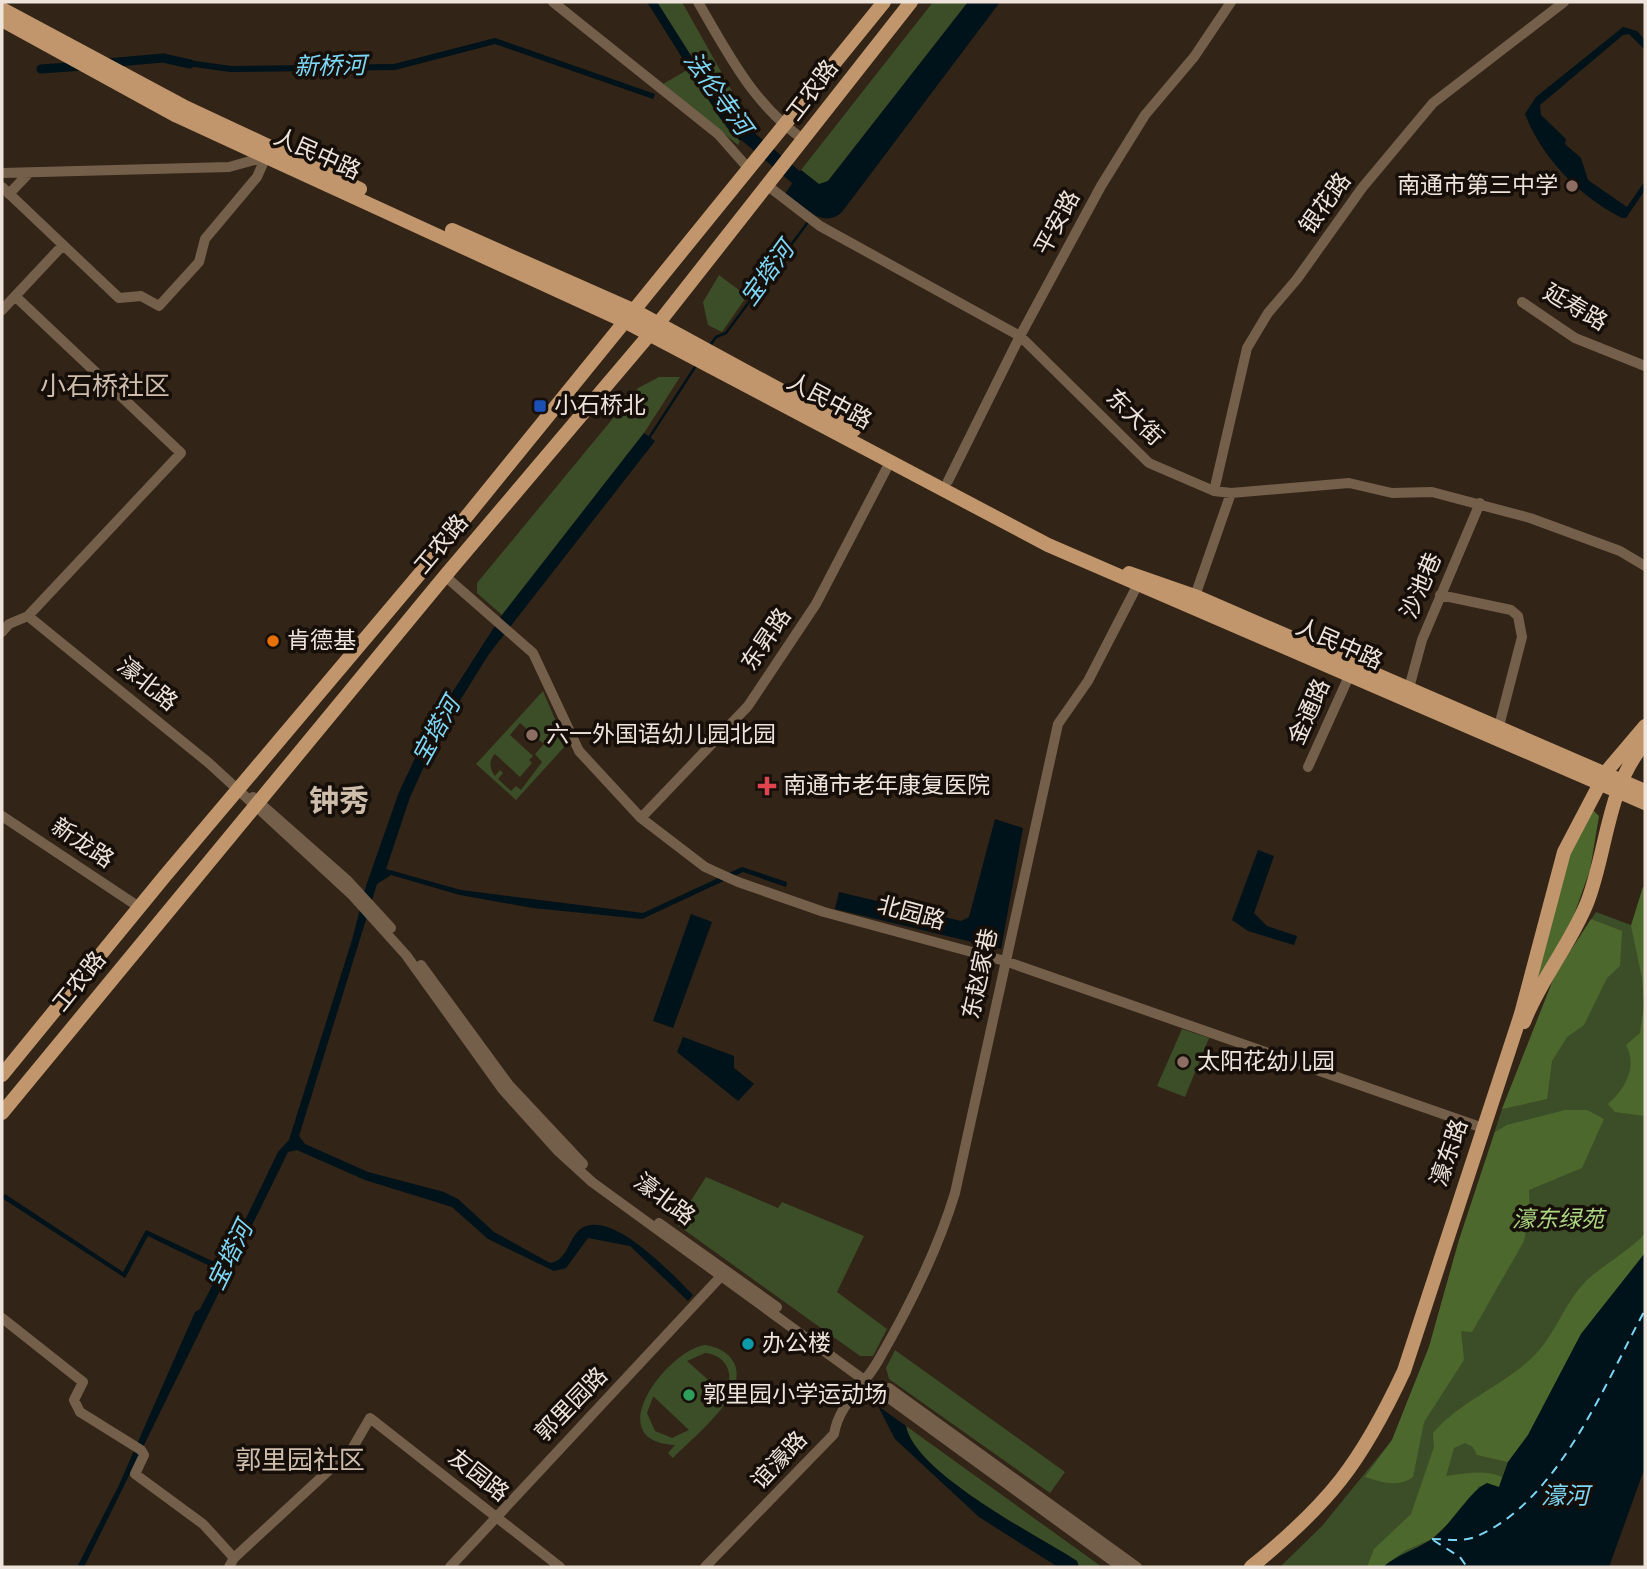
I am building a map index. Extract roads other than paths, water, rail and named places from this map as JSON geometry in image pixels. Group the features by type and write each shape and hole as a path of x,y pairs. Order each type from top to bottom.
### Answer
{"main road":[{"name":"工农路","path":"2,1075 139,907 428,564 884,2"},
{"name":"工农路","path":"2,1113 445,576 654,329 911,2"},
{"name":"人民中路","path":"2,9 268,152"},
{"name":"人民中路","path":"2,20 177,116 268,152 630,316 1048,545 1137,586 1603,777"},
{"name":"人民中路","path":"713,361 1127,571 1195,596 1499,726 1622,786 1645,803"},
{"name":"濠东路","path":"1251,1567 1336,1490 1378,1425 1404,1371 1521,1014 1564,852 1603,777 1645,726"},
{"name":"濠东路","path":"1266,1567 1341,1494 1376,1444 1388,1421 1410,1371 1526,1018 1586,906 1622,786 1637,752 1645,743"},
{"name":"人民中路","path":"1622,786 1645,790"}],"street":[{"path":"553,2 752,164"},
{"path":"698,2 751,92 783,126 804,140"},
{"name":"平安路","path":"948,481 1020,336 1132,133 1194,57 1231,2"},
{"name":"银花路","path":"1214,491 1247,348 1268,313 1297,279 1365,185 1433,103 1564,2"},
{"path":"2,173 229,167 268,152"},
{"path":"28,174 5,191 119,298 141,296 159,306 199,262 205,239 257,177 268,152"},
{"name":"东大街","path":"771,183 820,226 1020,336 1149,463 1214,491 1231,493 1349,483 1392,493 1432,492 1480,503 1620,551 1645,566"},
{"path":"2,310 63,245"},
{"path":"2,632 9,624 28,615 181,453 15,296"},
{"name":"延寿路","path":"1522,302 1575,338 1645,366"},
{"name":"东昇路","path":"641,818 748,706 816,604 891,460"},
{"path":"1195,596 1231,493"},
{"name":"沙池巷","path":"1409,688 1422,640 1480,503"},
{"name":"北园路","path":"445,576 533,653 579,751 641,818 693,860 732,879 824,912 1005,961 1418,1108 1483,1128"},
{"name":"东赵家巷","path":"867,1377 932,1252 950,1208 1058,724 1088,681 1137,586"},
{"path":"1440,595 1511,610 1518,616 1522,637 1499,726"},
{"name":"濠北路","path":"28,615 258,805 354,892 415,957 509,1086 561,1143 595,1175 723,1274 1137,1567"},
{"name":"金通路","path":"1308,767 1350,674"},
{"name":"新龙路","path":"2,816 139,907"},
{"name":"郭里园路","path":"450,1567 723,1274"},
{"path":"2,1318 83,1382 74,1400 80,1412 133,1443 143,1452 135,1474 203,1524 232,1563"},
{"name":"濠北路","path":"867,1377 1121,1567"},
{"name":"谊濠路","path":"705,1567 834,1434 841,1411 867,1377"},
{"name":"友园路","path":"232,1563 352,1449 370,1418 560,1567"}],"water":[{"path":"647,2 657,2 726,111 746,134 740,141 720,118"},
{"path":"968,2 1000,2 842,212 835,217 820,217 785,194 801,170 819,184 828,181"},
{"path":"1623,27 1637,31 1645,40 1645,50 1629,34 1623,35 1540,105 1541,115 1566,139 1565,144 1581,158 1588,180 1627,207 1645,181 1645,190 1626,218 1606,209 1564,175 1541,146 1525,114 1536,97"},
{"path":"495,38 655,94 653,99 495,44 395,70 230,72 180,65 181,59 231,66 394,64"},
{"path":"644,433 655,441 489,654 439,734 410,797 386,869 461,890 643,913 742,867 787,882 786,887 743,872 642,919 533,908 460,895 391,875 377,884 299,1136 305,1144 368,1172 444,1192 458,1199 494,1232 550,1263 561,1258 582,1228 595,1225 610,1228 642,1247 693,1295 688,1301 630,1246 588,1238 566,1268 554,1271 488,1239 452,1207 365,1180 297,1150 288,1152 84,1567 77,1567 119,1485 195,1312 200,1309 220,1271 148,1236 125,1278 2,1198 5,1194 123,1272 146,1230 223,1266 278,1152 289,1140 352,940 366,886 399,792 430,727 502,615"},
{"path":"995,819 1023,828 1001,949 835,909 839,892 961,921 969,917"},
{"path":"1258,850 1274,856 1254,913 1267,926 1297,936 1294,945 1248,931 1232,920"},
{"path":"691,914 712,922 673,1028 653,1021"},
{"path":"683,1037 734,1056 734,1068 754,1084 738,1101 677,1052"},
{"name":"濠河","path":"1645,1253 1645,1467 1609,1567 1383,1567 1439,1533 1480,1487 1487,1483 1499,1487 1508,1462 1528,1435 1581,1334"},
{"path":"878,1406 906,1426 914,1444 953,1483 1077,1561 1079,1567 1058,1567 979,1517 895,1439"}],"waterway":[{"name":"新桥河","path":"107,63 163,58 190,64"},
{"name":"新桥河","path":"41,69 83,66"},
{"name":"法伦寺河","path":"732,123 810,189"},
{"name":"宝塔河","path":"711,344 716,337 726,333 808,222"},
{"name":"宝塔河","path":"649,438 697,364"}],"place":[{"name":"南通市第三中学","path":"1572,186"},
{"name":"小石桥北","path":"540,406"},
{"name":"肯德基","path":"273,641"},
{"name":"六一外国语幼儿园北园","path":"532,735"},
{"name":"南通市老年康复医院","path":"767,786"},
{"name":"太阳花幼儿园","path":"1183,1062"},
{"name":"办公楼","path":"748,1344"},
{"name":"郭里园小学运动场","path":"689,1395"}],"district":[{"name":"小石桥社区","path":"105,387"},
{"name":"钟秀","path":"339,802"},
{"name":"郭里园社区","path":"300,1461"}],"park label":[{"name":"濠东绿苑","path":"1558,1220"}]}
